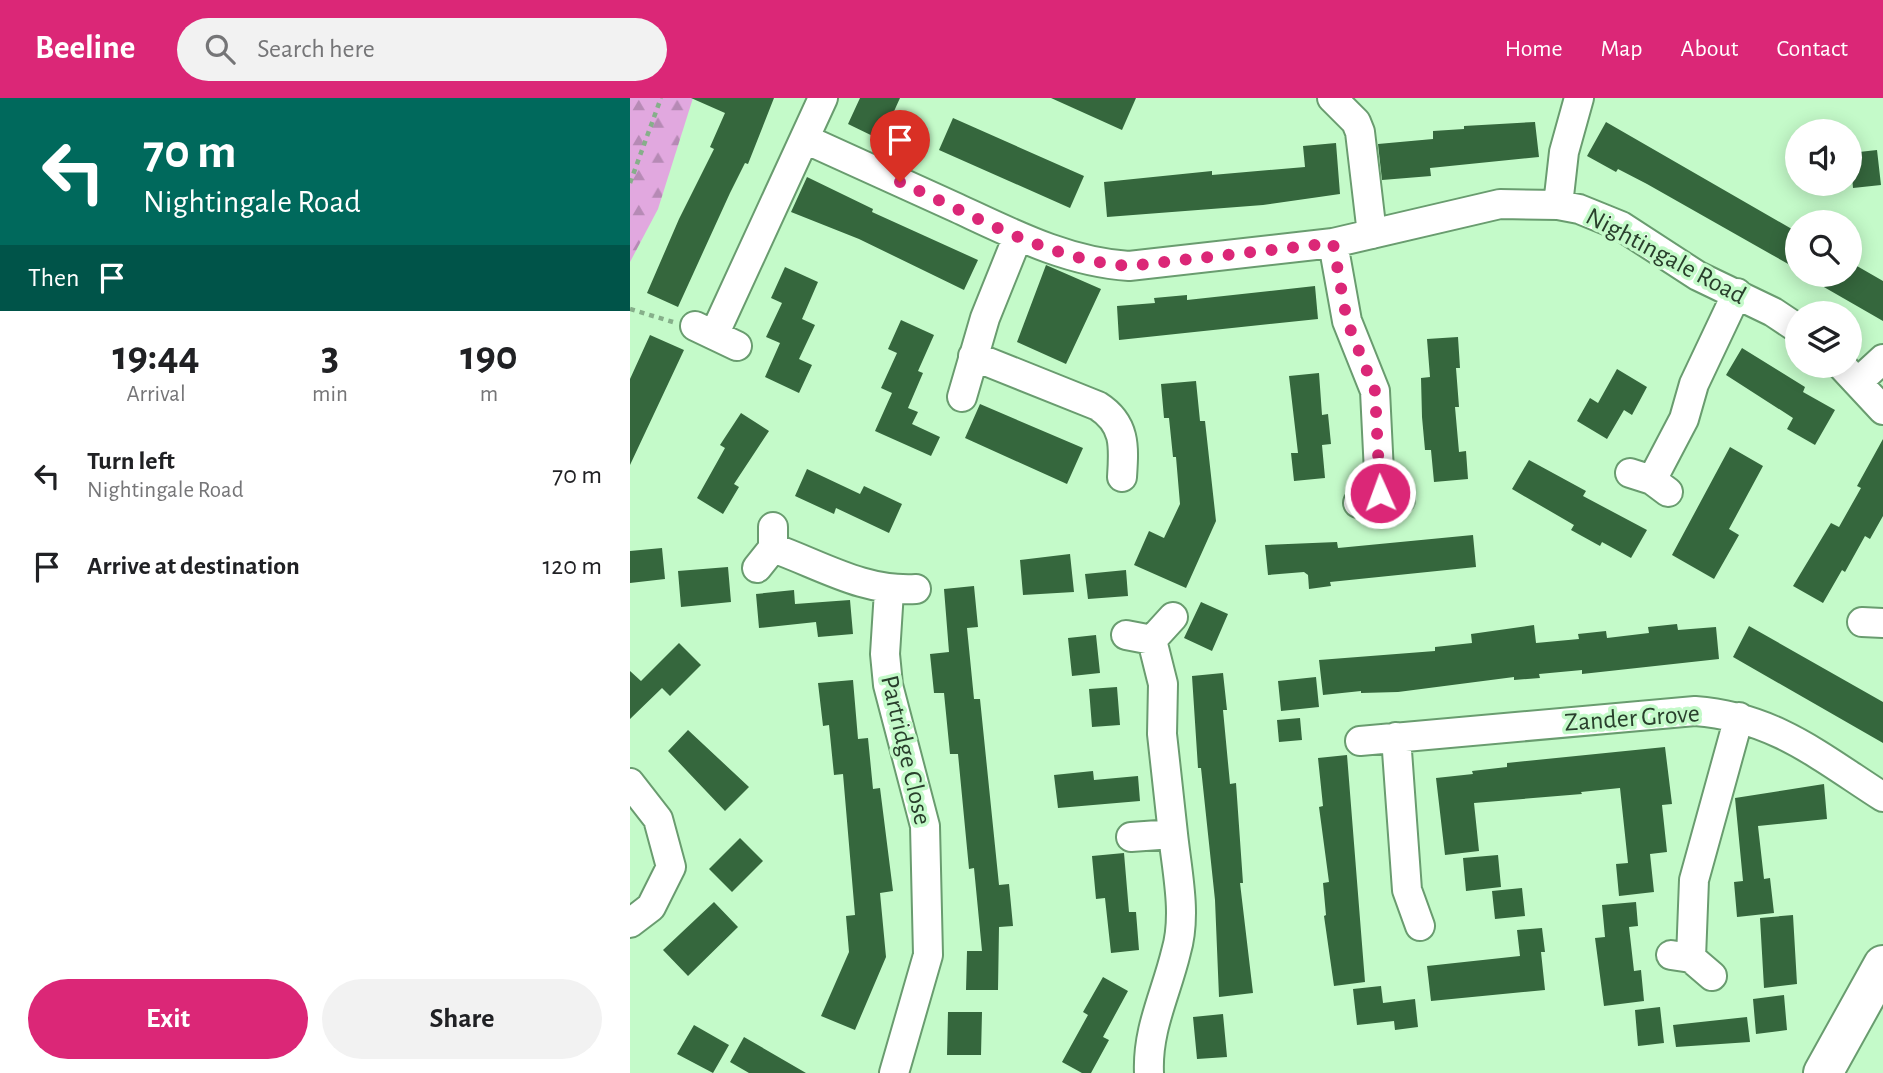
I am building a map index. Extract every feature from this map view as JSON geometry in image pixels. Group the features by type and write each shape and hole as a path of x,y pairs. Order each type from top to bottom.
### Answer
{"street":[{"path":"715,336 823,98"},
{"path":"1332,98 1356,122 1360,132 1372,234"},
{"path":"1558,205 1564,152 1579,98"},
{"name":"Nightingale Road","path":"805,139 1018,236 1070,257 1100,264 1129,266 1333,243 1491,205 1558,205 1600,216 1698,276 1737,293 1785,321"},
{"path":"962,397 973,356 1018,236"},
{"path":"1333,243 1347,321 1375,391 1379,499"},
{"path":"1650,482 1684,419 1694,384 1737,293"},
{"path":"973,356 1098,406 1111,415 1123,438 1122,480"},
{"path":"1862,369 1883,359"},
{"path":"1855,378 1883,410"},
{"name":"Partridge Close","path":"767,548 854,581 903,590 884,654 888,685 925,826 928,955 894,1073"},
{"path":"1149,1073 1151,1034 1180,931 1162,734 1163,684 1139,637 1173,617"},
{"name":"Zander Grove","path":"1360,741 1696,710 1739,717 1782,732 1883,797"},
{"path":"1691,963 1694,880 1739,717"},
{"path":"1396,737 1407,890 1422,929"},
{"path":"630,783 658,819 671,867 651,907 630,923"},
{"path":"1131,837 1172,834"},
{"path":"1823,1073 1883,965"}],"path":[{"path":"630,183 661,98"},
{"path":"630,309 715,336"}],"green space":[{"path":"630,98 693,98 658,209 630,262"}],"building":[{"path":"691,98 774,98 748,164 745,163 730,193 678,307 647,293 679,219 714,149 710,147 725,113"},
{"path":"860,98 900,98 881,140 848,124"},
{"path":"1051,98 1136,98 1122,130"},
{"path":"953,118 1084,176 1070,208 939,150"},
{"path":"1535,122 1539,157 1430,168 1431,176 1382,180 1378,144 1433,139 1433,131 1464,129 1464,126"},
{"path":"1606,122 1785,225 1785,262 1647,184 1618,169 1616,172 1587,156"},
{"path":"1336,143 1340,194 1263,205 1107,217 1104,182 1212,171 1212,175 1305,167 1303,146"},
{"path":"1877,150 1881,185 1862,187 1862,152"},
{"path":"807,177 873,209 872,212 978,260 964,290 859,239 791,212"},
{"path":"1046,265 1101,289 1066,364 1017,342"},
{"path":"785,267 818,282 802,319 815,325 799,359 812,365 799,393 765,377 780,343 766,337 782,303 771,298"},
{"path":"1862,269 1883,281 1883,321 1862,309 1862,301 1848,301 1824,287 1862,287"},
{"path":"1315,286 1318,319 1119,340 1117,306 1155,303 1154,298 1187,295 1187,300"},
{"path":"901,320 934,335 918,371 923,373 908,408 918,412 912,424 940,437 931,456 875,431 892,393 881,388 897,353 888,349"},
{"path":"650,335 684,350 630,465 630,379"},
{"path":"1458,337 1460,368 1456,368 1459,407 1455,407 1459,452 1466,451 1468,479 1434,482 1431,450 1425,450 1422,417 1421,378 1430,377 1427,339"},
{"path":"1742,348 1785,375 1785,378 1790,378 1805,387 1803,392 1835,410 1815,445 1787,429 1793,418 1726,375"},
{"path":"1617,369 1647,387 1632,415 1624,410 1607,439 1577,421 1590,398 1598,403"},
{"path":"1319,373 1322,415 1328,414 1331,444 1322,445 1325,478 1294,481 1291,453 1298,453 1289,376"},
{"path":"1196,381 1200,421 1205,421 1216,521 1186,588 1134,565 1149,531 1164,538 1180,504 1176,457 1173,457 1169,418 1164,418 1161,384"},
{"path":"980,404 1083,448 1067,484 965,438"},
{"path":"741,413 769,431 734,484 739,487 723,514 697,498 725,448 720,445"},
{"path":"1883,439 1883,516 1870,539 1865,536 1845,572 1842,570 1823,603 1793,586 1831,523 1839,527 1861,488 1857,486"},
{"path":"1730,447 1763,466 1729,529 1739,535 1714,579 1672,555"},
{"path":"1529,460 1586,491 1583,496 1647,530 1631,558 1602,542 1600,546 1571,530 1574,525 1512,489"},
{"path":"807,469 860,494 864,486 902,504 889,533 836,508 834,514 795,496"},
{"path":"1473,535 1476,567 1330,582 1331,586 1309,589 1308,575 1304,572 1268,575 1265,545 1337,542 1338,548"},
{"path":"662,548 665,579 630,583 630,551"},
{"path":"1070,554 1074,592 1023,595 1020,560"},
{"path":"728,567 731,602 681,607 678,571"},
{"path":"1126,570 1128,596 1088,599 1085,574"},
{"path":"974,586 978,627 967,628 974,699 980,699 999,885 1009,884 1013,926 999,927 998,990 966,990 967,951 982,951 974,868 969,869 958,754 950,754 944,693 934,693 930,654 949,652 944,589"},
{"path":"794,590 795,604 850,600 853,634 818,637 816,622 759,628 756,594"},
{"path":"1201,602 1228,614 1212,651 1184,638"},
{"path":"1677,624 1678,630 1716,627 1719,659 1582,674 1582,670 1539,674 1540,678 1514,680 1514,677 1398,692 1361,691 1323,695 1319,660 1435,651 1435,647 1472,643 1471,634 1534,625 1536,643 1579,639 1578,634 1606,631 1607,638 1649,633 1648,627"},
{"path":"1749,626 1883,702 1883,743 1733,657"},
{"path":"1096,635 1100,673 1072,676 1068,638"},
{"path":"679,643 701,665 670,696 662,688 630,719 630,671 641,681"},
{"path":"1223,673 1227,710 1223,710 1230,784 1236,783 1243,883 1240,883 1253,993 1219,997 1215,900 1201,768 1198,768 1192,676"},
{"path":"1316,677 1319,707 1281,711 1278,681"},
{"path":"853,680 858,739 868,738 873,789 880,788 893,891 880,893 886,957 855,1030 821,1016 849,952 846,916 855,915 843,774 834,775 829,725 823,726 818,683"},
{"path":"1117,687 1120,725 1092,727 1089,689"},
{"path":"1300,718 1302,740 1279,742 1277,720"},
{"path":"688,730 749,787 725,811 668,751"},
{"path":"1665,747 1672,804 1662,805 1667,852 1650,854 1654,892 1619,896 1616,864 1628,863 1620,788 1474,803 1479,851 1445,855 1436,778 1507,767 1507,763"},
{"path":"1347,755 1365,982 1334,986 1324,916 1323,883 1329,882 1319,807 1323,806 1318,758"},
{"path":"1093,771 1094,780 1138,776 1140,801 1058,808 1054,775"},
{"path":"1824,784 1827,819 1758,826 1764,879 1770,878 1774,913 1737,917 1734,882 1743,881 1735,798"},
{"path":"740,838 763,861 732,892 709,869"},
{"path":"1124,853 1129,912 1136,912 1139,950 1111,953 1105,898 1096,899 1092,856"},
{"path":"1498,855 1501,887 1466,891 1463,858"},
{"path":"1522,888 1525,916 1495,919 1492,891"},
{"path":"714,902 738,927 688,976 663,950"},
{"path":"1636,902 1638,926 1629,927 1634,971 1641,970 1644,1001 1604,1006 1595,938 1605,937 1602,905"},
{"path":"1793,915 1797,984 1764,988 1760,918"},
{"path":"1542,928 1545,952 1541,952 1545,990 1431,1001 1427,966 1520,956 1517,930"},
{"path":"1103,977 1128,991 1103,1037 1109,1040 1091,1073 1082,1073 1062,1062 1088,1015 1083,1012"},
{"path":"1381,986 1383,1003 1415,999 1418,1027 1395,1030 1394,1021 1357,1025 1353,989"},
{"path":"1784,995 1787,1030 1756,1034 1753,999"},
{"path":"1660,1007 1664,1043 1638,1046 1635,1010"},
{"path":"948,1012 982,1012 981,1055 947,1055"},
{"path":"1223,1014 1227,1057 1197,1059 1193,1017"},
{"path":"1747,1017 1750,1042 1676,1047 1673,1025"},
{"path":"694,1025 729,1045 713,1073 677,1054"},
{"path":"744,1037 806,1073 749,1073 730,1062"}],"route":[{"path":"900,182 1018,236 1070,257 1100,264 1129,266 1333,243 1347,321 1375,391 1380,493"}]}
